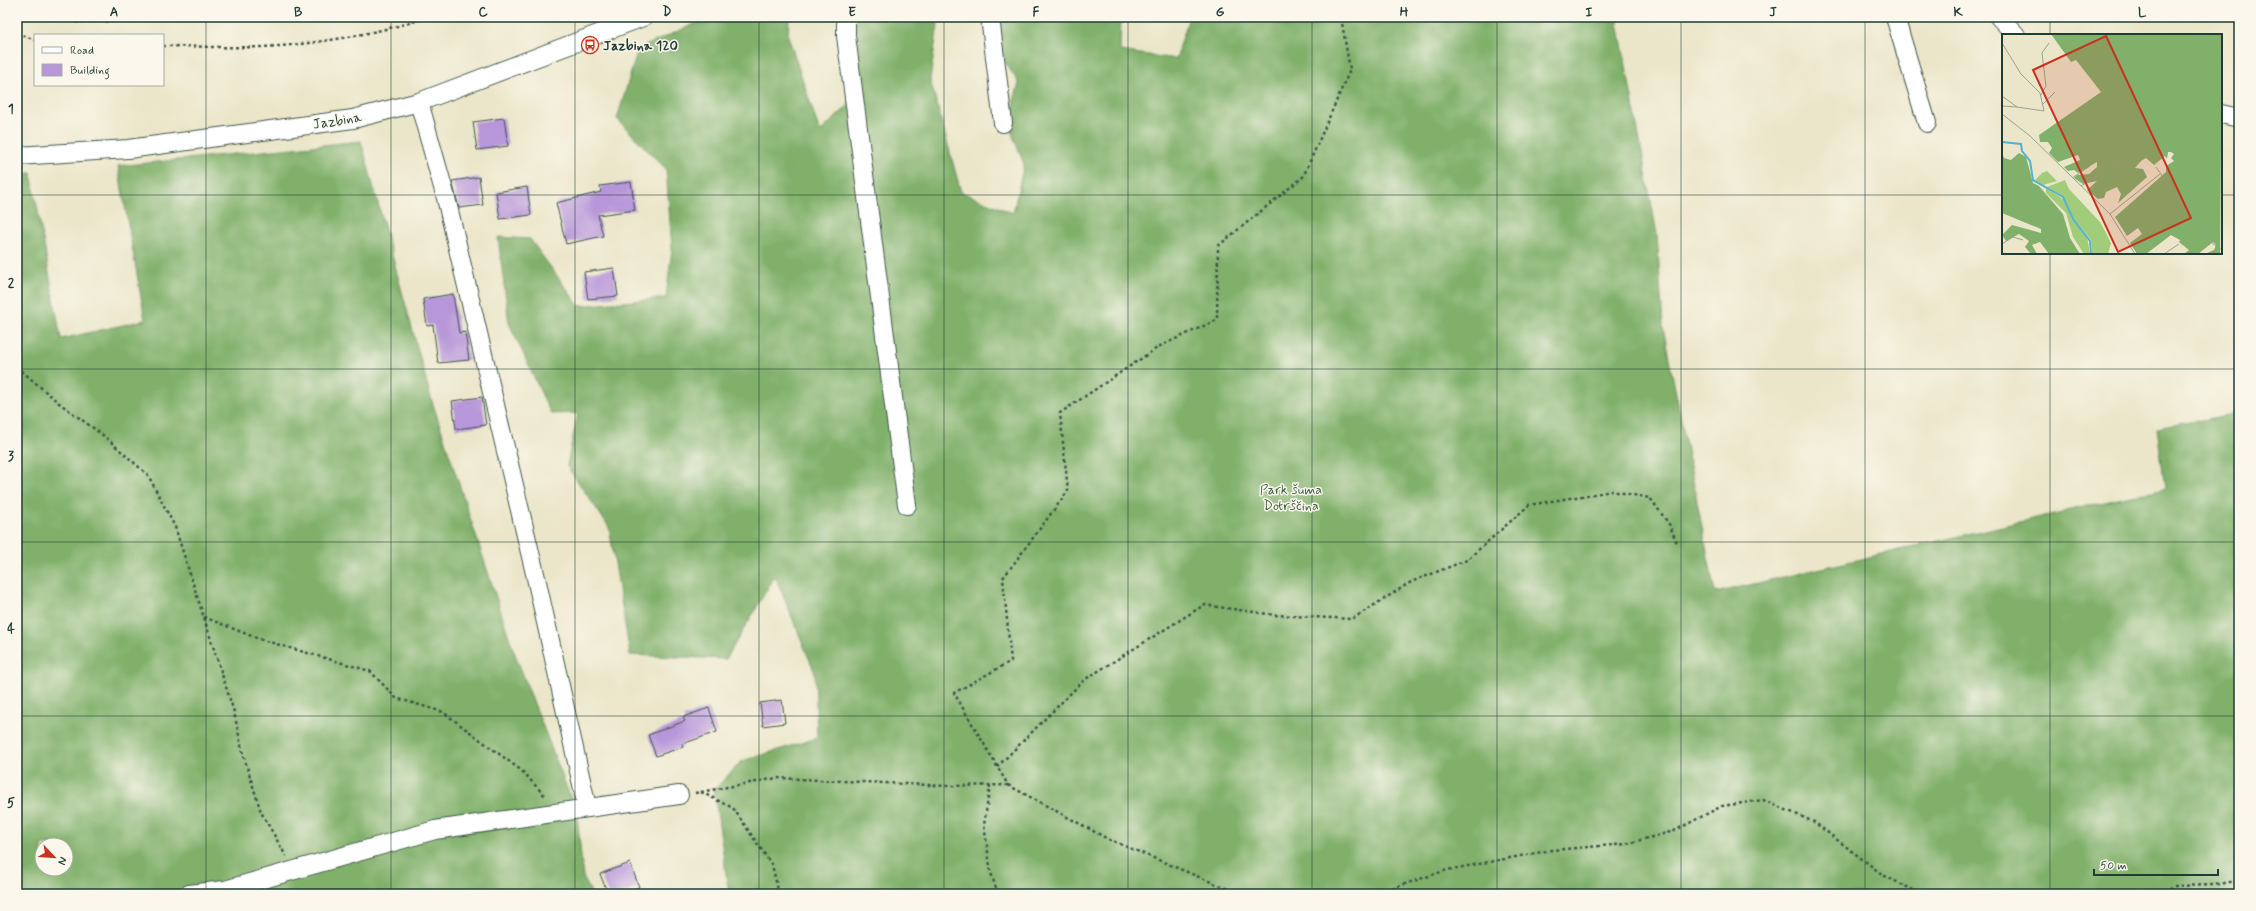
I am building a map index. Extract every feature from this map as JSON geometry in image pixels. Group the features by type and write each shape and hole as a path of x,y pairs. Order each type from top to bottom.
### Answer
{"street":[{"name":"Jazbina","path":"17,156 128,149 353,118 419,102 642,17"},
{"path":"846,17 846,36 907,505"},
{"path":"990,17 1003,123"},
{"path":"1895,17 1927,123"},
{"path":"1999,17 2015,34"},
{"path":"419,102 449,213 537,582 587,807"},
{"path":"2222,114 2239,118"},
{"path":"189,894 225,890 435,830 679,795"}],"path":[{"path":"58,17 76,22 244,17"},
{"path":"164,46 279,46 328,40 386,30 429,17"},
{"path":"1008,785 954,693 1011,662 1003,578 1068,492 1060,413 1160,346 1217,320 1218,246 1303,178 1350,70 1341,17"},
{"path":"17,33 34,40"},
{"path":"17,367 59,403 104,436 148,475 175,527 234,712 243,754 261,812 295,871"},
{"path":"998,767 1084,680 1204,605 1275,615 1352,619 1412,582 1467,560 1529,506 1612,491 1650,498 1669,524 1676,543"},
{"path":"204,617 259,639 370,671 396,698 443,712 522,771 560,811"},
{"path":"679,795 777,778 950,786 1008,785 1108,839 1235,892 1256,894"},
{"path":"990,785 984,826 991,873 998,894"},
{"path":"701,792 733,808 772,865 779,894"},
{"path":"1374,894 1447,870 1552,850 1626,844 1674,831 1722,806 1763,800 1814,822 1883,875 1921,894"},
{"path":"2166,894 2172,886 2214,885 2239,880"}],"green space":[{"name":"Park šuma Dotrščina","path":"710,17 789,17 788,36 820,132 849,105 853,17 939,17 930,80 961,192 1013,213 1024,164 1008,123 1019,83 987,36 988,17 1121,17 1120,51 1176,59 1189,17 1617,17 1657,234 1663,327 1715,593 2165,488 2157,428 2239,413 2239,894 729,894 714,790 742,761 817,738 815,673 775,576 726,659 630,655 609,527 567,466 578,413 551,414 509,323 498,237 530,239 579,306 666,298 672,249 666,169 617,119 638,49"},
{"path":"361,141 431,398 513,649 577,814 583,877 592,894 17,894 17,174 31,173 61,339 145,320 118,166"}],"building":[{"path":"504,118 508,146 477,150 473,122"},
{"path":"479,177 483,205 459,208 452,181"},
{"path":"631,182 635,210 598,215 603,236 566,244 556,203 601,192 600,186"},
{"path":"527,187 531,215 500,219 496,192"},
{"path":"614,268 618,296 588,299 584,272"},
{"path":"453,294 459,333 465,332 469,360 438,363 433,325 427,326 423,299"},
{"path":"482,397 486,425 456,429 452,401"},
{"path":"782,700 785,723 763,726 760,703"},
{"path":"709,708 717,732 682,744 683,747 656,756 648,735 685,721 683,717"},
{"path":"630,863 639,887 622,894 608,894 600,874"}],"place":[{"name":"Jazbina 120","path":"590,45"}]}
